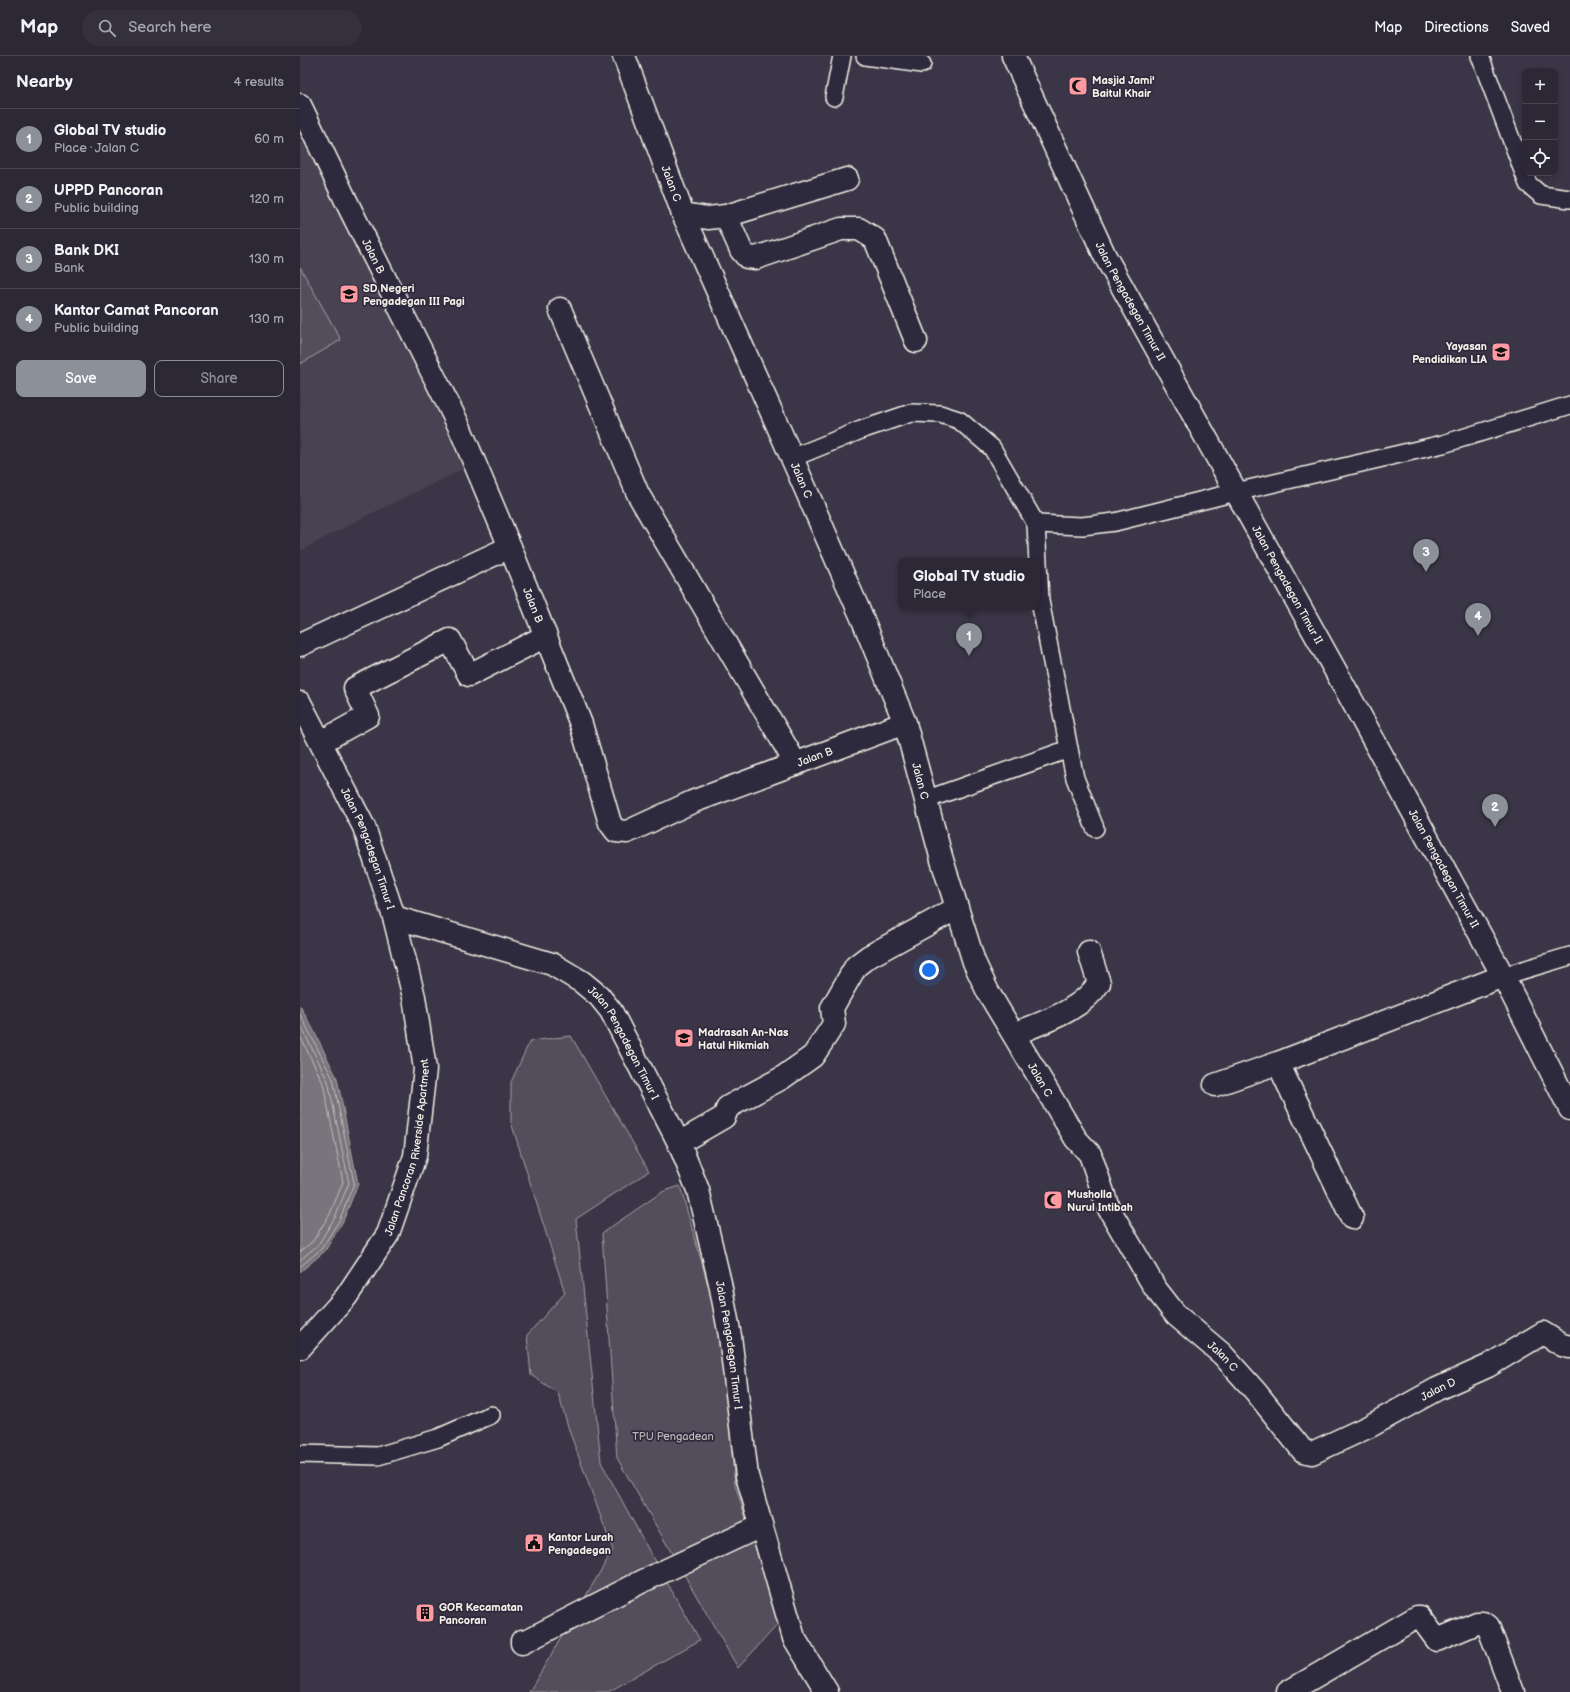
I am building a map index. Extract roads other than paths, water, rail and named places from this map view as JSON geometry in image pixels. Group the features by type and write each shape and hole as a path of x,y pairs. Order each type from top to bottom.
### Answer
{"street":[{"name":"Jalan C","path":"624,56 683,214 863,620 905,723 925,800 957,908 974,962 988,992 1076,1138 1090,1154 1108,1207 1155,1288 1176,1315 1222,1354 1256,1392 1303,1450"},
{"name":"Jalan Pengadegan Timur II","path":"1013,56 1105,256 1503,976 1570,1109"},
{"name":"Jalan B","path":"300,105 354,218 459,426 546,636 580,724 610,823 616,831 627,832 692,802 905,723"},
{"path":"683,214 708,218 726,216 847,179"},
{"path":"726,216 741,250 747,257 756,258 841,229 858,229 875,239 916,341"},
{"path":"560,309 638,494 796,764"},
{"path":"300,645 510,547"},
{"path":"321,742 368,716 355,688 450,640 469,675 546,636"},
{"name":"Jalan Pengadegan Timur I","path":"300,703 364,827 394,918 552,964 582,982 599,996 611,1011 679,1143 698,1190 720,1283 730,1336 747,1476 794,1638 827,1692"},
{"path":"679,1143 724,1117 728,1106 782,1078 813,1056 834,1024 832,1008 856,966 868,957 957,908"},
{"name":"Jalan Pancoran Riverside Apartment","path":"300,1348 346,1297 388,1234 415,1156 425,1069 414,997 394,918"},
{"path":"1014,1034 1070,1010 1093,992 1099,983 1089,952"},
{"path":"1215,1085 1278,1063 1503,976"},
{"path":"1278,1063 1352,1218"},
{"name":"Jalan D","path":"1303,1450 1312,1453 1370,1426 1437,1389 1488,1366 1544,1333 1562,1345 1570,1347"},
{"path":"522,1642 643,1581 761,1526"},
{"path":"1288,1692 1420,1617 1438,1640 1477,1623 1483,1623 1488,1626 1513,1692"}],"lane":[{"path":"834,97 842,56"},
{"path":"865,56 922,64"},
{"path":"1480,56 1528,184 1541,195 1570,199"},
{"path":"1036,524 1082,526 1115,522 1443,444 1570,405"},
{"path":"792,458 860,430 911,414 940,414 959,420 992,448 1036,524 1038,558"},
{"path":"1040,601 1075,778 1095,828"},
{"path":"925,800 1069,748"},
{"path":"1503,976 1570,956"},
{"path":"300,1454 378,1456 438,1438 491,1415"}],"water":[{"path":"300,1006 337,1078 358,1184 343,1221 325,1251 300,1272"}],"place":[{"name":"Masjid Jami' Baitul Khair","path":"1078,86"},
{"name":"SD Negeri Pengadegan III Pagi","path":"349,294"},
{"name":"Yayasan Pendidikan LIA","path":"1501,352"},
{"name":"Bank DKI","path":"1426,572"},
{"name":"Kantor Camat Pancoran","path":"1478,636"},
{"name":"Global TV studio","path":"969,656"},
{"name":"UPPD Pancoran","path":"1495,827"},
{"name":"Madrasah An-Nas Hatul Hikmiah","path":"684,1038"},
{"name":"Musholla Nurul Intibah","path":"1053,1200"},
{"name":"Kantor Lurah Pengadegan","path":"534,1543"},
{"name":"GOR Kecamatan Pancoran","path":"425,1613"}],"park label":[{"name":"TPU Pengadean","path":"673,1436"}]}
